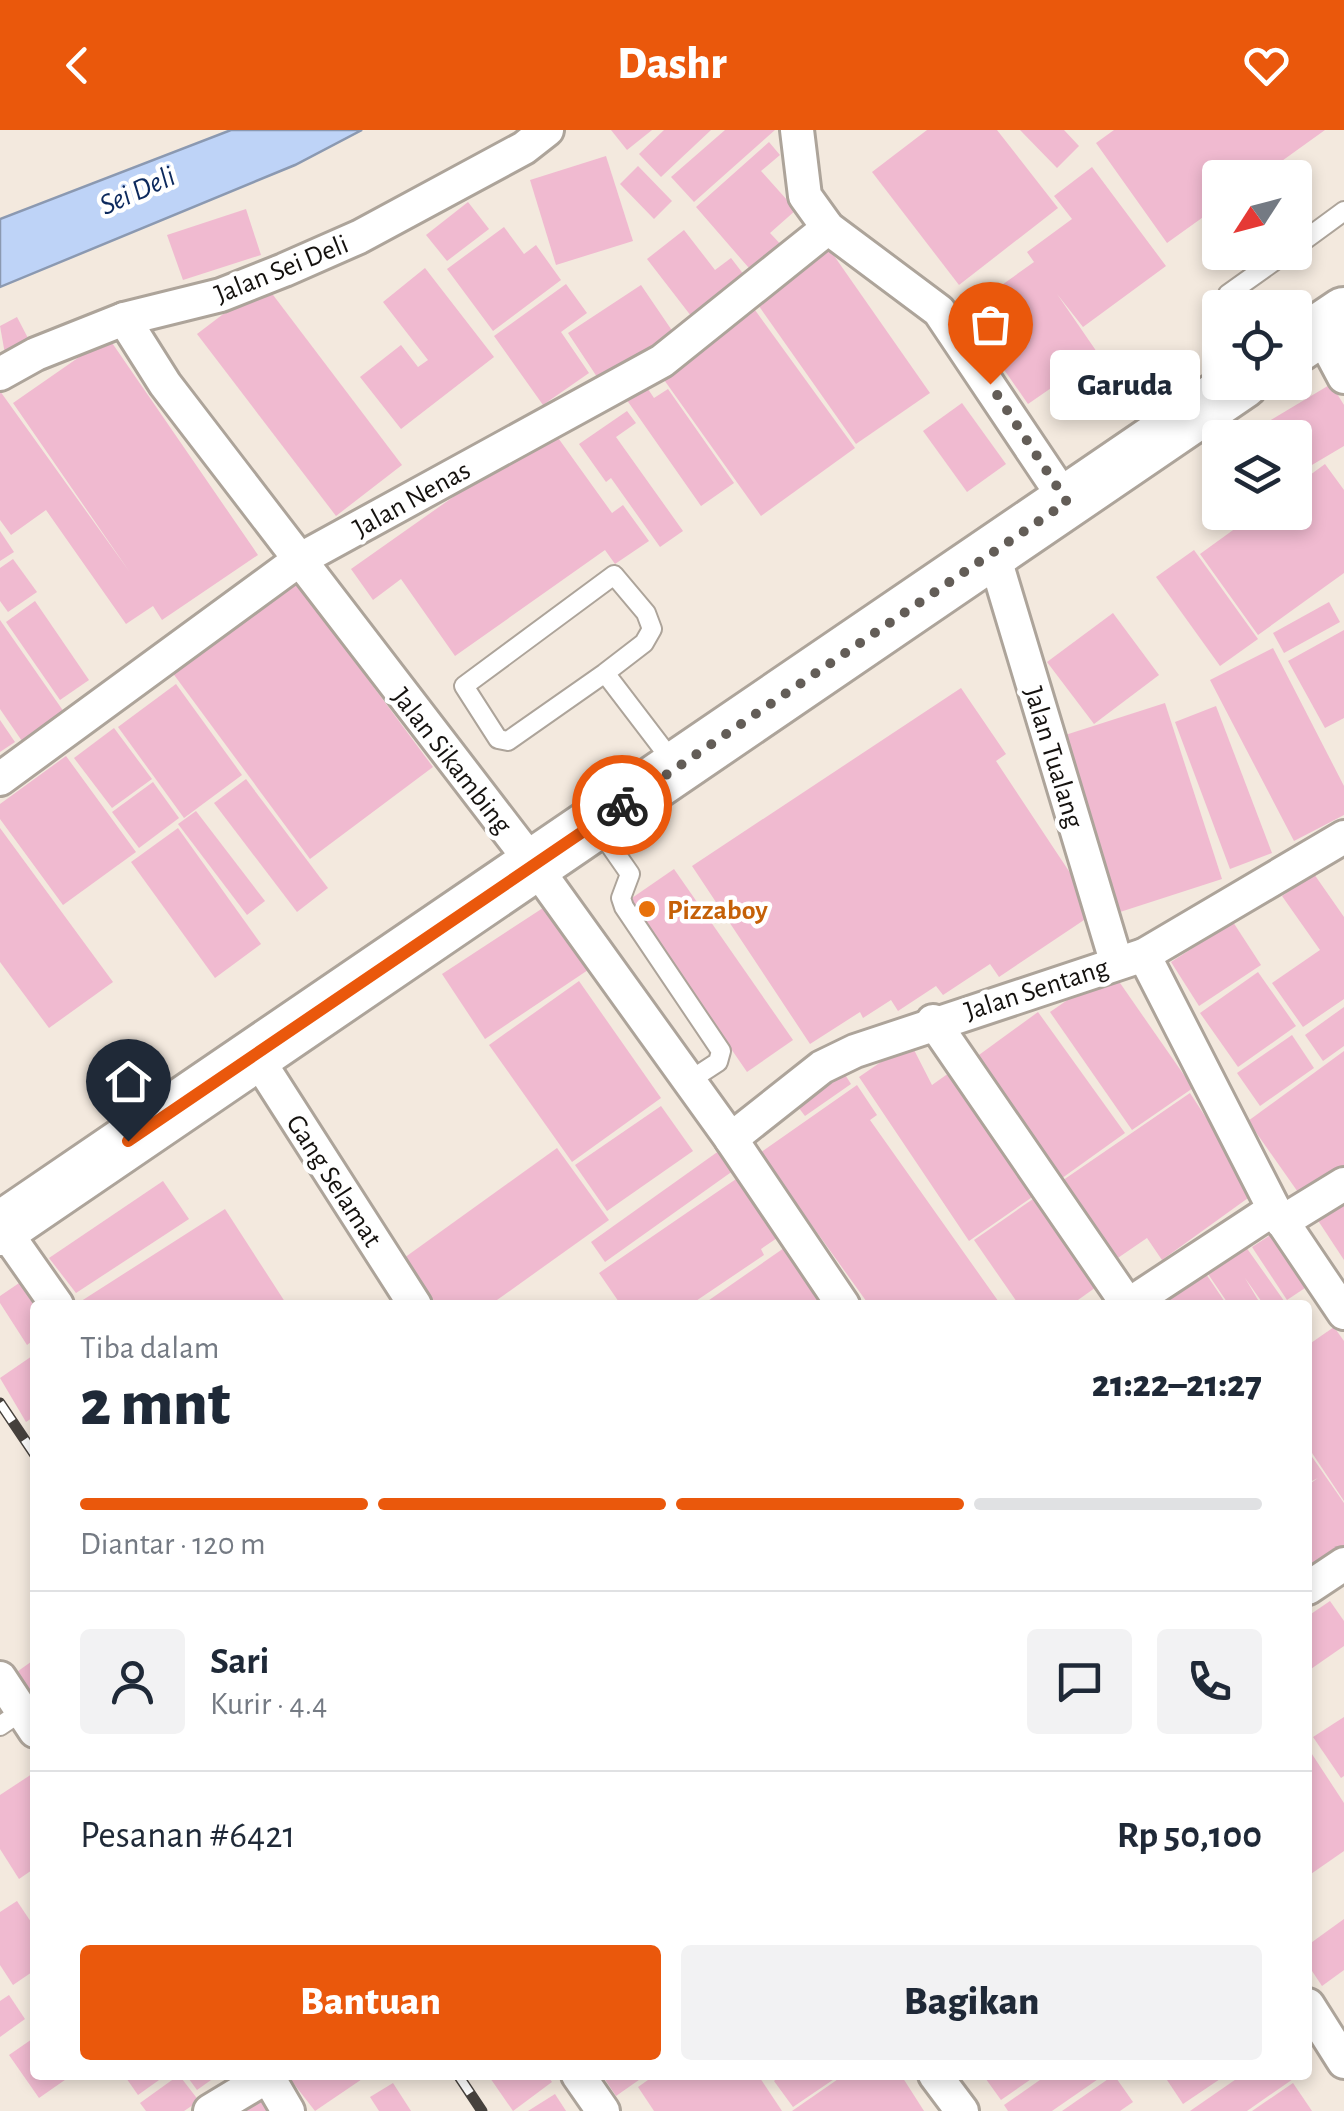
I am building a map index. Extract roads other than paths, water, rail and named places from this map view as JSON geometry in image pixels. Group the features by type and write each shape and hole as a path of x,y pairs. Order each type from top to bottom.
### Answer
{"main road":[{"path":"1,1227 1216,400"}],"street":[{"name":"Jalan Sei Deli","path":"0,374 36,354 124,319 221,295 359,237 524,148 547,130"},
{"path":"798,130 797,160 805,196 828,228 939,311 1067,502"},
{"name":"Jalan Nenas","path":"0,779 299,560 662,361 828,228"},
{"name":"Jalan Sikambing","path":"124,319 165,384 534,865 731,1139 840,1300"},
{"path":"1319,330 1344,377"},
{"name":"Jalan Tualang","path":"993,552 1130,958 1278,1216 1344,1313"},
{"name":"Jalan Sentang","path":"731,1139 822,1067 933,1021 1030,995 1130,958 1344,837"},
{"path":"933,1021 1125,1300"},
{"name":"Gang Selamat","path":"255,1055 412,1300"},
{"path":"1136,1300 1278,1216 1344,1184"},
{"path":"1,1227 53,1300"},
{"path":"1312,1585 1344,1564"},
{"path":"0,1678 19,1723"},
{"path":"1312,2011 1344,2062"},
{"path":"210,2111 261,2080"},
{"path":"270,2080 288,2111"},
{"path":"581,2080 603,2111"},
{"path":"939,2080 962,2111"}],"lane":[{"path":"1312,234 1344,212"},
{"path":"1234,290 1262,270"},
{"path":"614,575 646,613 652,629 644,643 605,673 508,741 498,739 464,686 614,575"},
{"path":"605,673 678,767"},
{"path":"594,824 630,874 621,898 624,908 721,1051 718,1062 689,1081"}],"water":[{"name":"Sei Deli","path":"231,130 362,130 295,165 0,287 0,219"}],"railway":[{"path":"0,1403 30,1448"},
{"path":"461,2080 482,2111"}],"place":[{"name":"Garuda","path":"990,384"},
{"name":"Pizzaboy","path":"647,909"}]}
